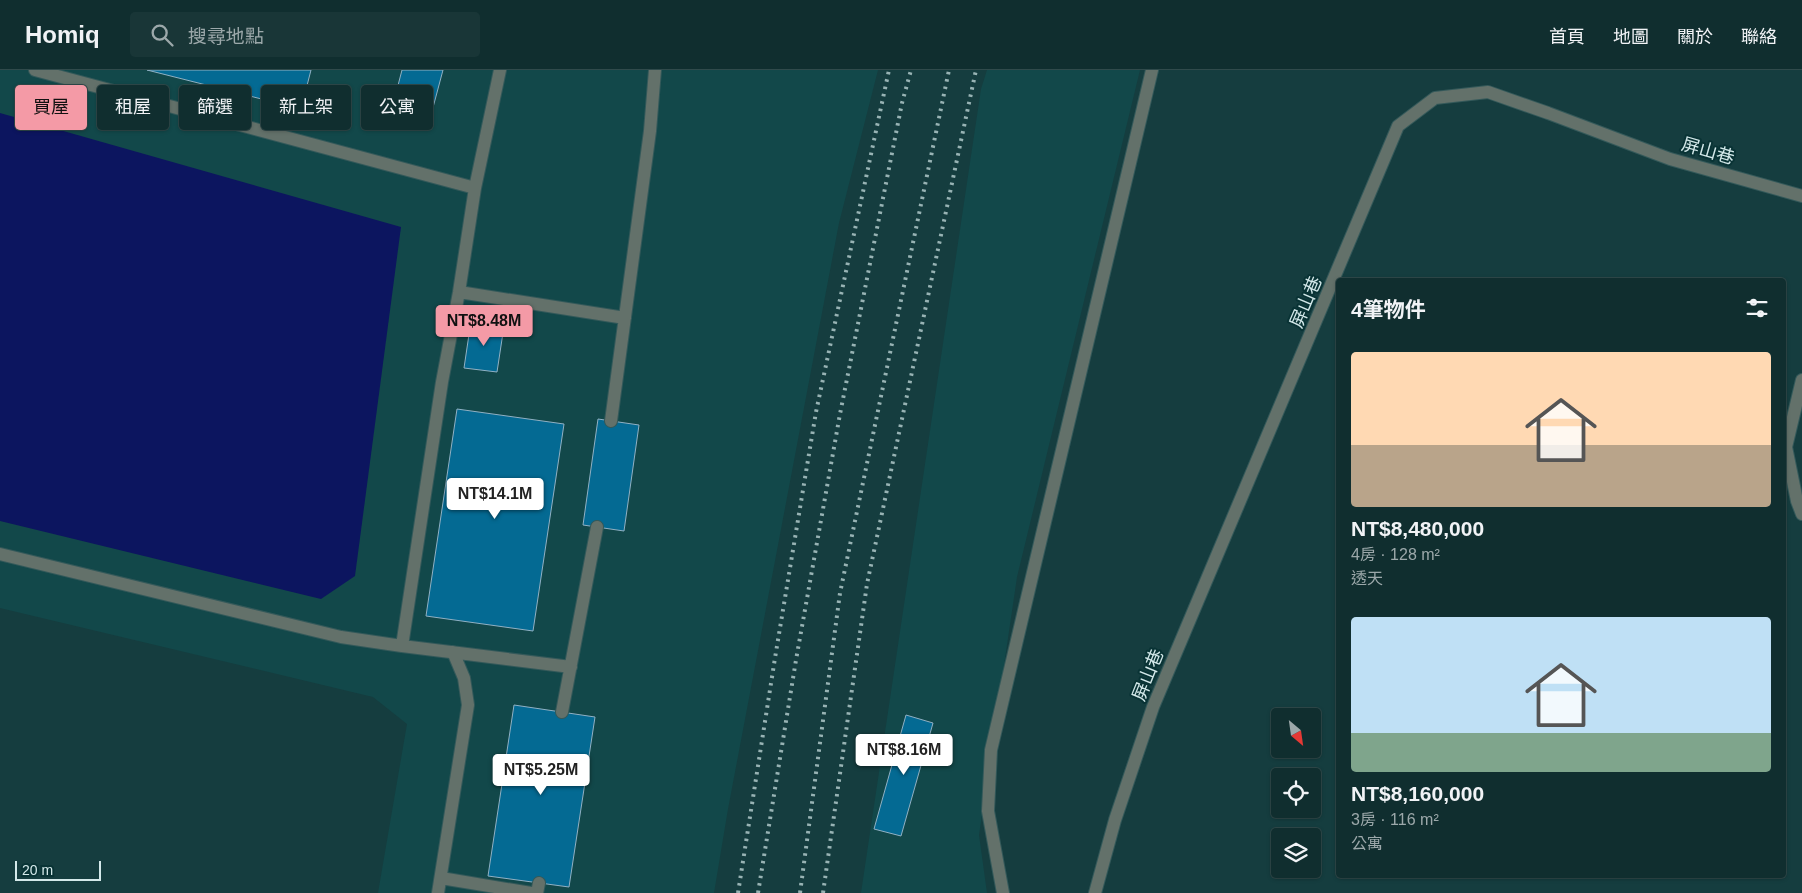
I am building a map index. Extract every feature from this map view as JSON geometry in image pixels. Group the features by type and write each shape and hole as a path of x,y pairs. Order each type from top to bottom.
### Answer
{"lane":[{"path":"35,70 475,188"},
{"path":"402,646 442,382 459,292 475,188 500,70"},
{"path":"611,421 650,131 655,70"},
{"path":"1003,893 988,811 991,750 1152,70"},
{"name":"屏山巷","path":"1095,893 1115,820 1153,707 1398,126 1436,98 1488,92 1548,112 1670,158 1802,196"},
{"path":"459,292 625,318"},
{"path":"1802,380 1786,447 1797,501 1802,514"},
{"path":"562,712 597,527"},
{"path":"0,554 341,637 570,667"},
{"path":"438,893 468,705 464,678 453,652"},
{"path":"441,878 536,890"}],"shaded area":[{"path":"0,70 878,70 839,223 728,809 714,893 378,893 407,724 373,697 0,608"},
{"path":"987,70 1140,70 1017,577 979,835 987,893 861,893 981,89"},
{"path":"0,113 15,117 15,130 60,130 401,227 355,576 321,599 0,521"}],"building":[{"path":"147,70 311,70 307,85 261,85 261,99 251,96 251,85 206,85"},
{"path":"402,70 443,70 433,108 433,85 398,85"},
{"path":"471,321 504,326 497,372 464,368"},
{"path":"457,409 564,424 533,631 426,616"},
{"path":"598,419 639,425 624,531 583,525"},
{"path":"514,705 595,717 569,887 488,876"},
{"path":"906,715 933,723 901,836 874,829"}],"railway":[{"path":"738,893 816,412 889,70"},
{"path":"758,893 796,660 840,414 902,103 911,70"},
{"path":"800,893 840,593 949,70"},
{"path":"823,893 867,584 976,70"}]}
